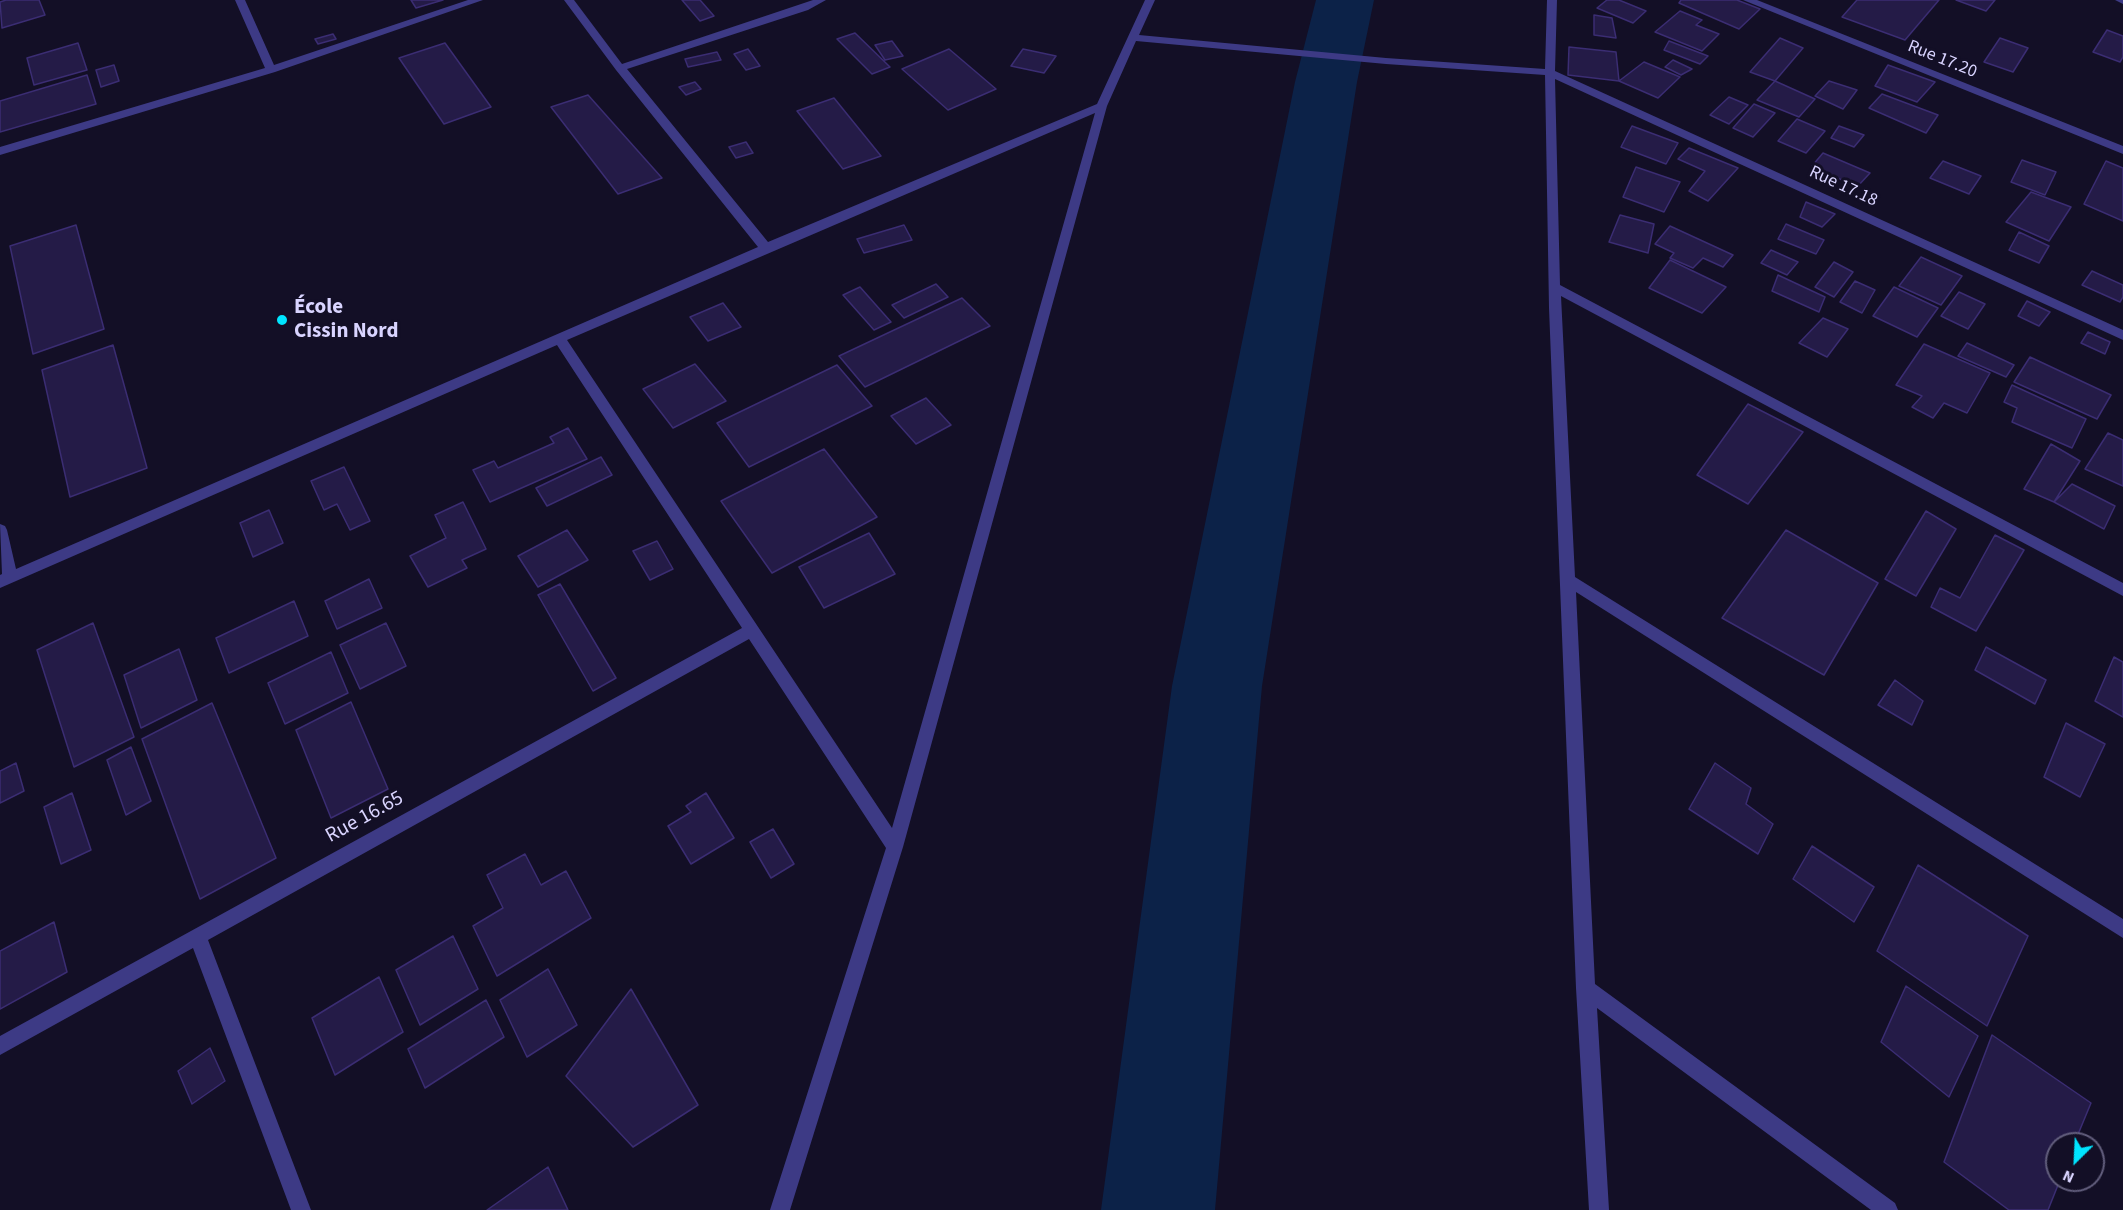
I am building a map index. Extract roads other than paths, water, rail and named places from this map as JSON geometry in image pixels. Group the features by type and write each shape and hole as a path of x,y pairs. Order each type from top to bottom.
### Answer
{"street":[{"path":"240,0 271,70"},
{"path":"0,151 271,70 478,0"},
{"path":"569,0 620,68 766,248"},
{"path":"620,68 804,8 821,0"},
{"path":"780,1210 895,847 1102,106 1150,0"},
{"path":"1552,0 1549,72 1555,287 1585,988 1599,1210"},
{"name":"Rue 17.20","path":"1748,0 2123,150"},
{"path":"1134,38 1386,61 1549,72"},
{"name":"Rue 17.18","path":"1549,72 2123,335"},
{"path":"0,530 5,579 766,248 1102,106"},
{"path":"1555,287 2123,590"},
{"path":"559,338 895,847"},
{"path":"1568,580 2123,929"},
{"name":"Rue 16.65","path":"0,1046 752,630"},
{"path":"198,936 301,1210"},
{"path":"1585,988 1888,1210"}],"waterway":[{"path":"1158,1210 1217,686 1326,82 1345,0"}],"place":[{"name":"École Cissin Nord","path":"282,320"}]}
